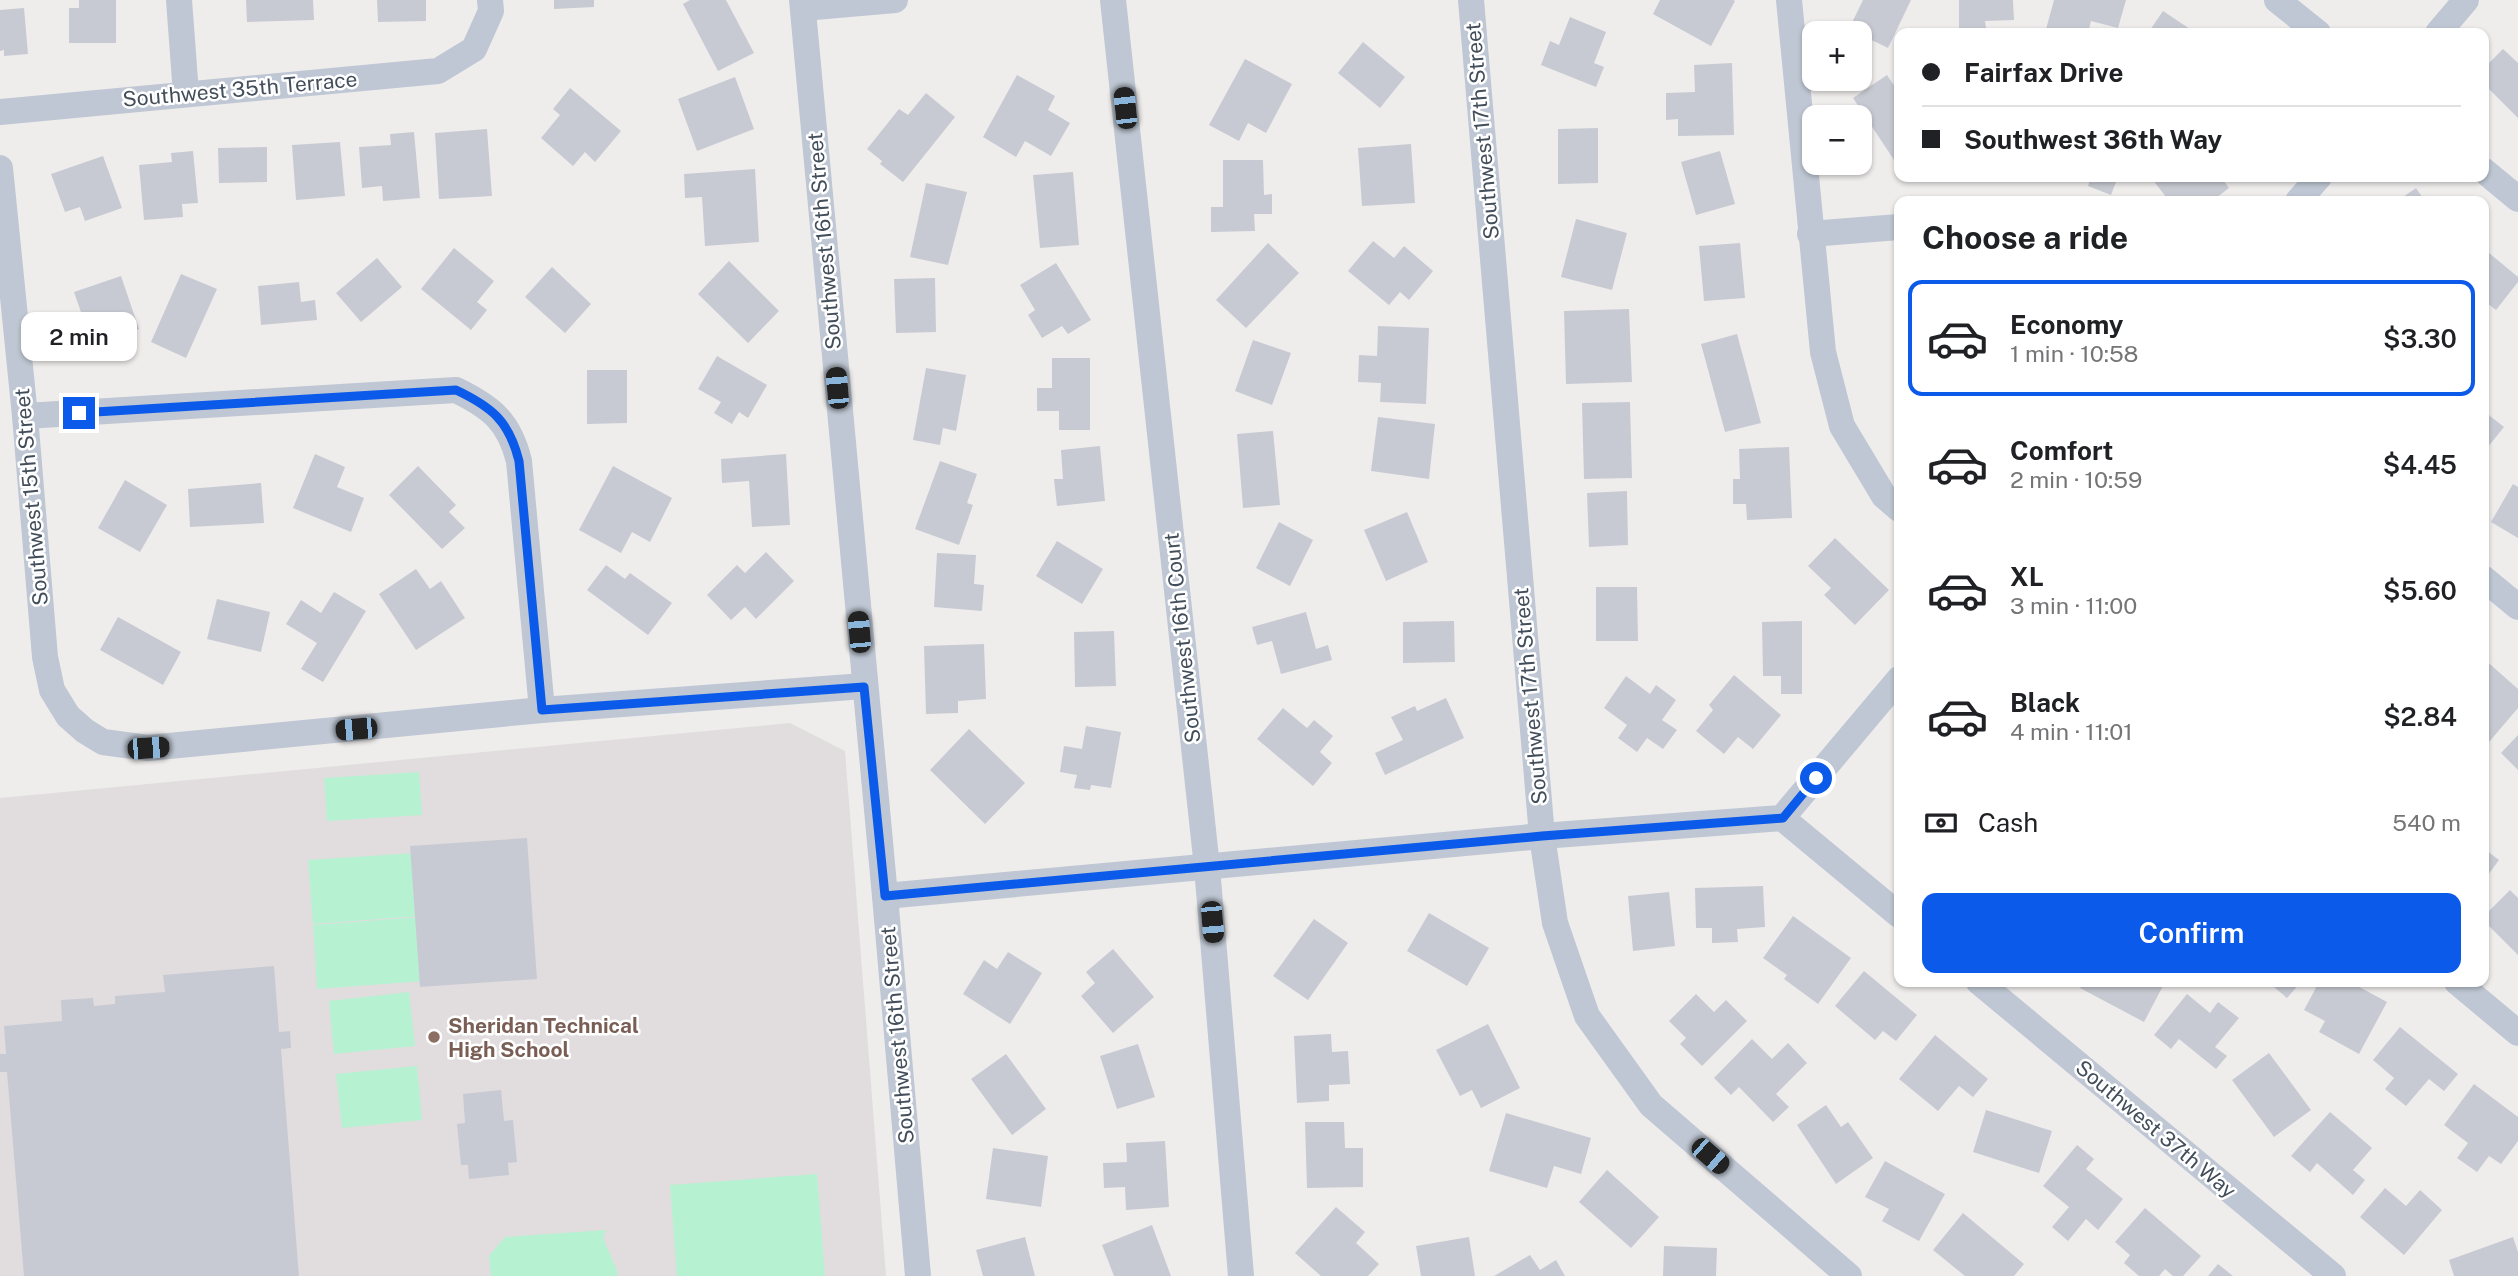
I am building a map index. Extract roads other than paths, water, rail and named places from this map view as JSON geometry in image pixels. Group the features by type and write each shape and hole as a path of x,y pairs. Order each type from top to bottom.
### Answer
{"street":[{"path":"179,0 186,94"},
{"name":"Southwest 35th Terrace","path":"0,112 438,71 474,49 491,11 490,0"},
{"path":"803,4 895,0"},
{"name":"Southwest 16th Court","path":"1114,0 1207,867 1241,1276"},
{"name":"Southwest 17th Street","path":"1471,0 1542,836 1555,923 1587,1016 1651,1105 1849,1276"},
{"path":"1789,0 1823,352 1842,426 1884,496 1894,505"},
{"path":"2277,0 2312,28"},
{"path":"2442,28 2466,0"},
{"name":"Southwest 16th Street","path":"803,4 918,1276"},
{"name":"Southwest 15th Street","path":"0,168 4,268 25,416 45,657 52,690 68,716 103,742 148,748 542,710"},
{"path":"2489,175 2518,199"},
{"path":"2302,196 2315,182"},
{"path":"1810,234 1894,228"},
{"path":"25,416 456,390 483,403 504,425 514,443 519,461 542,710 864,687"},
{"path":"2489,583 2518,607"},
{"path":"1783,818 1894,685"},
{"path":"885,896 1542,836 1783,818 1894,911"},
{"name":"Southwest 37th Way","path":"1985,987 2333,1276"},
{"path":"2463,987 2518,1033"}],"place":[{"name":"Sheridan Technical High School","path":"434,1037"}]}
